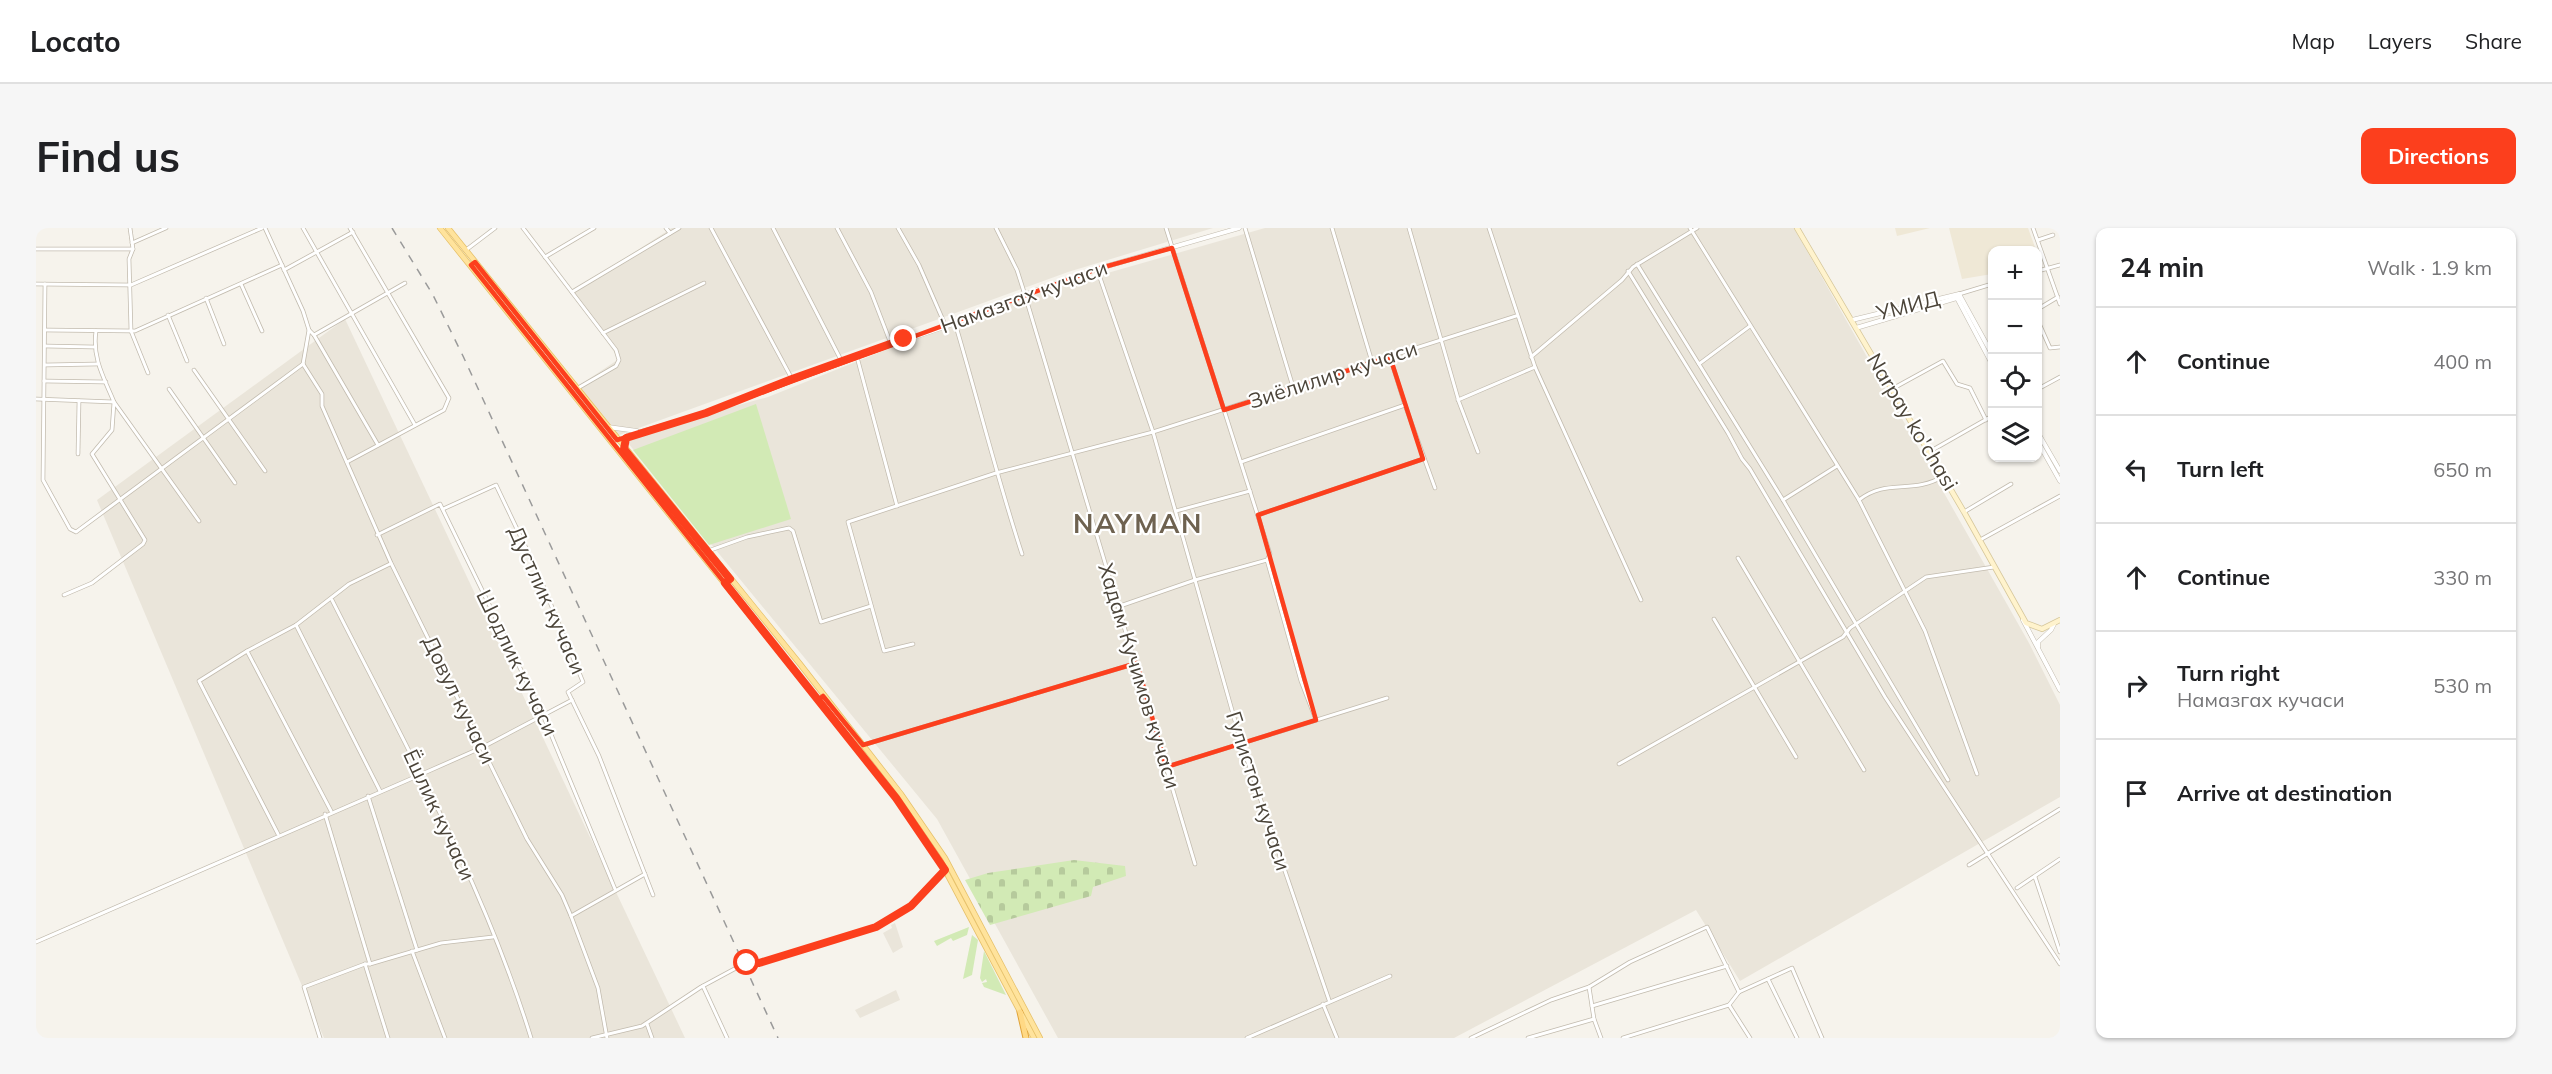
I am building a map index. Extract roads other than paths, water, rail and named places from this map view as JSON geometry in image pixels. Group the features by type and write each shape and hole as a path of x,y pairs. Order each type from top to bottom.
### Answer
{"highway":[{"path":"1020,1012 1026,1038"}],"main road":[{"path":"440,228 473,264 576,388 901,794 945,858 1040,1038"},
{"path":"448,228 466,250 473,264 896,798 945,870 1034,1038"},
{"name":"Narpay ko'chasi","path":"1797,228 1944,476 2023,618 2030,626 2036,628 2048,628 2054,624"},
{"path":"725,583 730,579"},
{"path":"2054,624 2060,620"},
{"path":"818,700 823,696"}],"street":[{"path":"130,228 133,249 129,259 131,331 148,373"},
{"path":"132,243 166,228"},
{"path":"36,284 131,285 264,228 309,330 378,446"},
{"path":"303,228 415,425"},
{"path":"466,250 495,228"},
{"path":"523,228 616,350 619,360 616,366 576,388"},
{"path":"545,257 594,228"},
{"path":"666,228 670,233"},
{"path":"572,292 679,228"},
{"path":"711,228 792,379"},
{"path":"773,228 842,362"},
{"path":"837,228 871,292 891,344"},
{"path":"898,228 919,266 946,327"},
{"name":"Хадам Кучимов кучаси","path":"996,228 1017,270 1025,295 1071,455 1120,606 1195,864"},
{"path":"1166,228 1270,554 1267,560 1301,681 1316,720"},
{"name":"Намазгах кучаси","path":"640,432 706,413 792,379 946,327 1097,269 1239,228"},
{"path":"1245,228 1293,387"},
{"path":"1332,228 1372,362"},
{"path":"1409,228 1458,400 1478,452"},
{"path":"1489,228 1534,367 1641,600"},
{"path":"1531,357 1622,280 1637,264 1697,228"},
{"path":"2034,228 2060,304"},
{"path":"45,330 131,331 141,329 206,298 316,252 352,230 449,398 444,410 347,462"},
{"path":"1691,230 1859,500 1928,638 1939,676 1977,774"},
{"path":"2038,240 2053,235"},
{"path":"36,249 133,249"},
{"path":"1637,264 1783,500 1948,780"},
{"path":"2042,270 2060,265"},
{"name":"Гулистон кучаси","path":"1097,269 1154,432 1241,742 1329,1000"},
{"path":"1628,271 1750,469 1845,634 2060,964"},
{"path":"314,335 405,283"},
{"path":"603,333 704,283"},
{"path":"45,284 43,480 65,520 76,532 205,439 303,364 309,330"},
{"path":"241,284 262,331"},
{"name":"УМИД","path":"1856,328 1988,285"},
{"path":"1959,295 1988,347"},
{"path":"1959,295 1988,356"},
{"name":"УМИД","path":"1852,320 1959,295"},
{"path":"2042,306 2058,297"},
{"path":"206,298 224,344"},
{"path":"168,315 187,361"},
{"name":"Зиёлилир кучаси","path":"871,606 848,522 996,473 1154,432 1516,316"},
{"path":"955,323 996,473 1022,554"},
{"path":"1699,364 1750,326"},
{"path":"96,331 94,347 98,364 114,402 163,468 199,522"},
{"path":"2042,331 2050,348 2060,347"},
{"path":"45,346 94,347"},
{"path":"857,357 897,506"},
{"path":"1390,357 1435,489"},
{"path":"1892,389 1943,361 1958,384 1970,388 1986,420 1929,452"},
{"path":"45,364 98,364"},
{"name":"Довул кучаси","path":"303,364 322,394 322,406 377,535 527,839 562,894 598,988 607,1038"},
{"path":"1458,400 1534,367"},
{"path":"195,370 265,471"},
{"path":"2042,387 2060,377"},
{"path":"44,381 105,382"},
{"path":"169,389 235,483"},
{"path":"36,399 114,402"},
{"path":"78,454 79,401"},
{"path":"64,595 92,583 143,544 144,536 95,463 92,451 112,430 114,402"},
{"path":"1240,462 1405,405"},
{"path":"606,426 640,432"},
{"path":"624,449 627,436 640,432"},
{"path":"2042,441 2060,471"},
{"path":"2042,450 2060,481"},
{"path":"1258,516 1423,459"},
{"path":"1783,500 1837,465"},
{"path":"1859,500 1879,488 1925,486 1944,476"},
{"path":"1964,512 2011,484"},
{"name":"Дустлик кучаси","path":"443,509 496,485 537,572 584,682 568,692 598,756 653,895"},
{"path":"1176,512 1250,491"},
{"path":"1980,540 2060,496"},
{"path":"377,535 440,504 443,509"},
{"name":"Шодлик кучаси","path":"443,509 543,715 615,890"},
{"path":"708,551 747,537 789,528 793,531 821,622 871,606 884,651 913,644"},
{"path":"1738,558 1864,770"},
{"path":"1120,606 1195,580 1267,560"},
{"path":"278,834 199,681 247,651 296,625 332,600 349,584 391,563"},
{"path":"1619,764 1801,661 1934,574 1994,567"},
{"name":"Ёшлик кучаси","path":"332,600 422,774 515,985 531,1038"},
{"name":"Narpay ko'chasi","path":"2023,618 2039,654 2060,690"},
{"path":"1714,619 1796,757"},
{"path":"2039,654 2038,642 2054,624"},
{"path":"296,625 380,791"},
{"path":"247,651 331,811"},
{"path":"863,745 1137,663"},
{"path":"1166,767 1387,698"},
{"path":"36,942 278,834 483,747 572,700"},
{"path":"368,796 417,950"},
{"path":"1969,865 2060,809"},
{"path":"325,814 370,964"},
{"path":"2017,888 2060,860"},
{"path":"747,963 759,963 876,927 911,906 945,870"},
{"path":"571,916 645,874"},
{"path":"2035,877 2060,952"},
{"path":"1471,1038 1551,1000 1589,987 1630,962 1707,927 1739,992"},
{"path":"320,1038 303,987 365,964 412,951 449,942 494,937"},
{"path":"412,951 445,1038"},
{"path":"365,964 388,1038"},
{"path":"1592,1006 1727,966"},
{"path":"592,1038 647,1024 703,986 738,967"},
{"path":"1623,1038 1730,1005 1739,992 1792,968 1822,1038"},
{"path":"1247,1038 1329,1000 1390,976"},
{"path":"1768,979 1797,1038"},
{"path":"703,986 727,1038"},
{"path":"1589,987 1594,1019 1601,1038"},
{"path":"1323,1004 1337,1038"},
{"path":"1730,1005 1750,1038"},
{"path":"1528,1038 1594,1019"},
{"path":"647,1024 652,1038"}],"railway":[{"path":"392,228 433,295 463,356 778,1038"}],"district":[{"name":"NAYMAN","path":"1138,524"}]}
